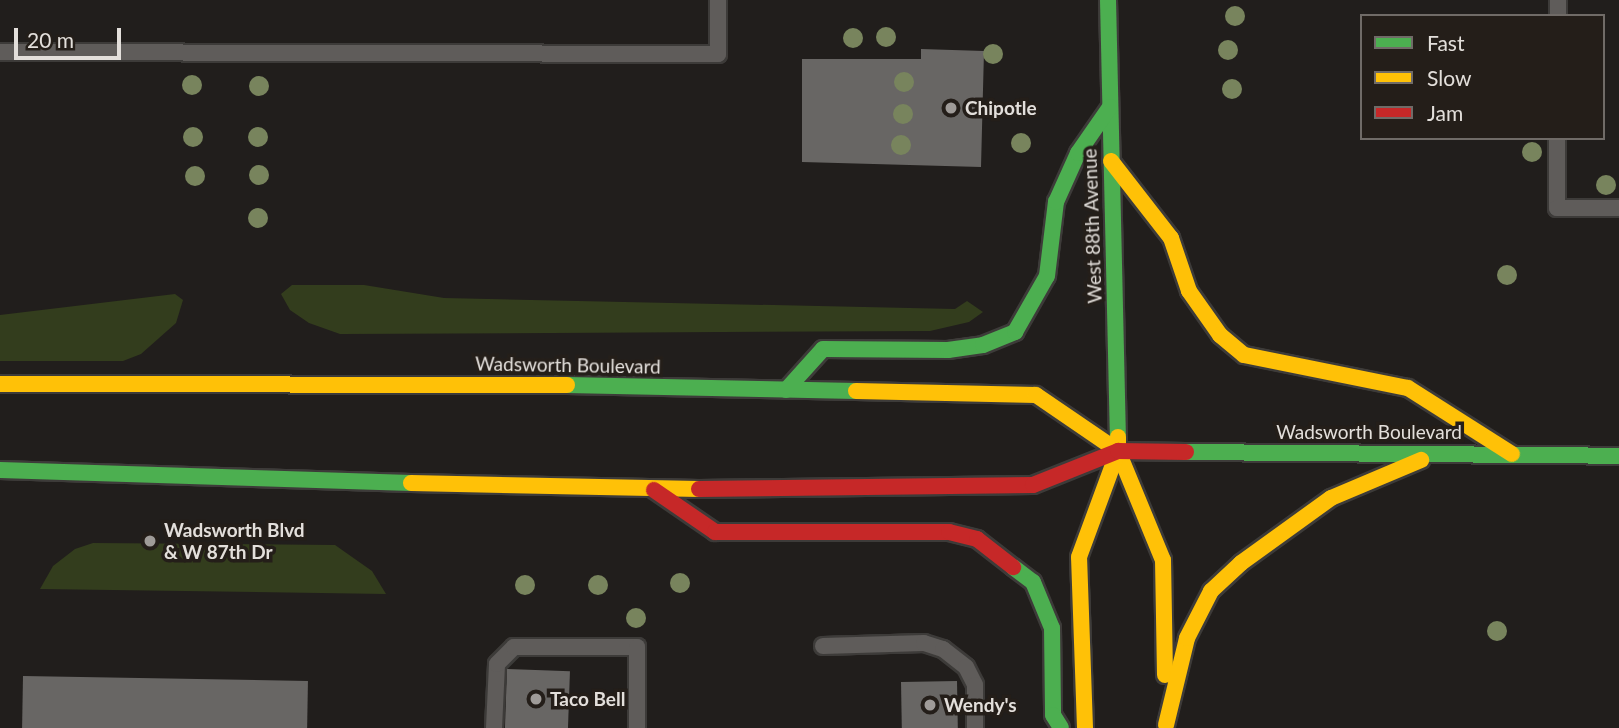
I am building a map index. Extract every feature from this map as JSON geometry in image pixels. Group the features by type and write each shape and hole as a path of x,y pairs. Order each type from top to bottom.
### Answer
{"main road":[{"name":"West 88th Avenue","path":"1108,0 1118,451 1163,560 1166,727"},
{"path":"786,390 823,349 948,351 983,345 1015,332 1047,276 1056,202 1078,153 1110,107"},
{"path":"1111,160 1171,238 1189,291 1220,335 1244,355 1408,388 1512,454"},
{"name":"Wadsworth Boulevard","path":"0,384 591,385 1036,395 1118,451"},
{"name":"West 88th Avenue","path":"1085,728 1079,557 1118,451"},
{"name":"Wadsworth Boulevard","path":"0,470 654,491 1033,485 1118,451 1619,456"},
{"path":"1166,727 1187,638 1211,591 1226,576 1331,498 1436,454"},
{"path":"654,491 715,532 949,532 977,538 1032,582 1052,628 1053,715 1061,728"}],"lane":[{"path":"0,51 718,54 718,0"},
{"path":"1557,140 1557,208 1619,208"},
{"path":"823,646 924,643 943,649 966,667 975,685 975,728"},
{"path":"494,728 497,664 514,647 637,647 637,728"}],"green space":[{"path":"292,285 364,285 444,298 955,309 967,301 983,312 969,322 930,331 340,334 309,323 290,310 281,294"},
{"path":"175,294 183,300 176,323 141,354 123,361 0,361 0,315"},
{"path":"93,543 335,545 372,571 386,594 40,589 53,566 75,549"}],"building":[{"path":"921,49 984,51 981,167 802,162 802,59 921,59"},
{"name":"Taco Bell","path":"507,669 570,671 568,728 505,728"},
{"path":"23,676 308,681 307,728 22,728"},
{"name":"Wendy's","path":"957,681 958,728 902,728 901,682"}],"traffic: fast":[{"path":"1108,0 1118,437"},
{"path":"786,390 823,349 948,350 983,345 1015,332 1047,276 1056,202 1078,153 1110,107"},
{"path":"567,385 856,391"},
{"path":"1186,452 1619,456"},
{"path":"0,470 411,483"},
{"path":"1013,567 1033,582 1052,628 1053,715 1061,728"}],"traffic: slow":[{"path":"1111,161 1171,238 1189,291 1220,335 1244,355 1408,388 1512,454"},
{"path":"0,384 567,385"},
{"path":"856,391 1036,395 1118,451"},
{"path":"1085,728 1079,557 1118,451 1118,437"},
{"path":"1118,451 1163,560 1165,675"},
{"path":"1166,725 1187,638 1211,591 1241,563 1331,498 1421,460"},
{"path":"411,483 699,489"}],"traffic: jam":[{"path":"699,489 1033,485 1118,451 1186,452"},
{"path":"654,490 715,532 949,532 977,539 1013,567"}],"place":[{"name":"Chipotle","path":"951,108"},
{"name":"Wadsworth Blvd & W 87th Dr","path":"150,541"},
{"name":"Taco Bell","path":"536,699"},
{"name":"Wendy's","path":"930,705"}]}
